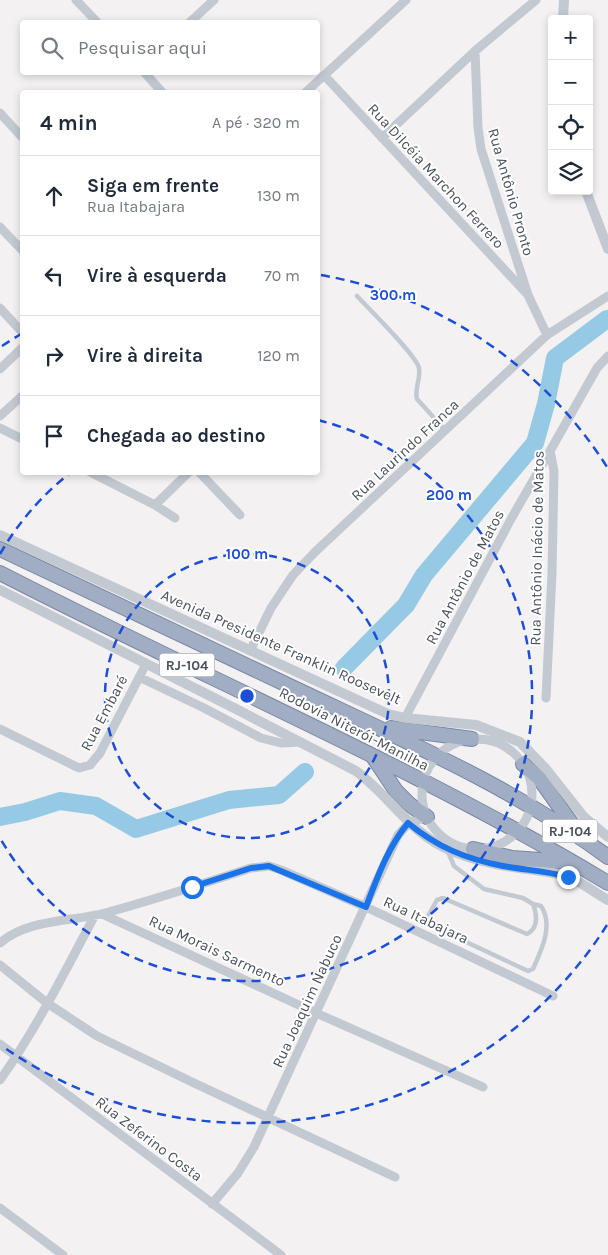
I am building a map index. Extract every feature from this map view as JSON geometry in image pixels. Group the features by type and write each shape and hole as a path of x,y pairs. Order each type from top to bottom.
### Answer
{"highway":[{"name":"Rodovia Niterói-Manilha","path":"0,549 437,755 583,838 608,857"},
{"name":"Rodovia Niterói-Manilha","path":"0,573 422,781 518,831 608,884"},
{"path":"374,725 472,739"},
{"path":"373,757 396,791 409,804 427,817"},
{"path":"523,764 539,778 583,838"},
{"path":"473,849 512,858 574,863"}],"street":[{"path":"76,0 95,20"},
{"path":"192,20 214,0"},
{"path":"308,90 406,0"},
{"path":"382,138 475,51 536,0"},
{"path":"563,15 564,0"},
{"name":"Rua Antônio Pronto","path":"475,51 478,128 481,149 528,295 547,335"},
{"path":"147,75 160,90"},
{"name":"Rua Dilcéia Marchon Ferrero","path":"324,75 528,295"},
{"path":"0,113 20,135"},
{"path":"588,195 608,249"},
{"path":"0,227 20,248"},
{"name":"Rua Laurindo Franca","path":"250,651 271,608 293,575 547,335 608,296"},
{"path":"0,308 20,330"},
{"path":"0,369 20,350"},
{"name":"Rua Antônio Inácio de Matos","path":"546,698 552,573 554,471 550,451 597,368 608,356"},
{"path":"0,416 20,398"},
{"path":"0,428 20,439"},
{"name":"Rua Antônio de Matos","path":"405,718 507,527 550,451"},
{"path":"103,475 175,518"},
{"path":"155,505 186,475"},
{"path":"202,475 240,515"},
{"name":"Avenida Presidente Franklin Roosevelt","path":"0,535 388,714 405,718 476,725 520,742 546,769 584,817 608,837"},
{"path":"0,590 356,771 408,823 426,838 447,849 479,860 550,872 568,877 608,900"},
{"name":"Rua Embaré","path":"0,729 79,768 90,765 100,753 146,664"},
{"path":"139,677 261,738 281,743 301,742"},
{"path":"472,739 492,741 510,750 523,764 531,785 530,807 525,821 518,831 503,842 489,848 473,849 457,846 443,838 427,817 422,797 422,781 427,769 437,755 453,744 472,739"},
{"path":"510,750 520,742"},
{"path":"408,823 427,817"},
{"name":"Rua Joaquim Nabuco","path":"212,1204 246,1161 366,907 389,852 398,835 408,823"},
{"name":"Rua Itabajara","path":"0,943 10,935 26,928 99,914 259,865 281,870 366,907 553,996"},
{"path":"0,1080 17,1056 99,914"},
{"name":"Rua Morais Sarmento","path":"99,914 483,1087"},
{"path":"0,965 47,1003 97,1036 395,1177"},
{"name":"Rua Zeferino Costa","path":"0,1044 282,1255"},
{"path":"0,1208 63,1255"}],"lane":[{"path":"358,296 414,358 419,371 417,399 445,430"},
{"path":"447,849 454,866 484,889 523,898 541,906 545,912 546,924 543,945 533,969 528,971 430,925 427,918 437,900 444,898 527,934 534,928 537,916 533,904"}],"waterway":[{"path":"344,668 406,605 424,575 535,443 546,404 555,358 607,319"},
{"path":"0,817 25,812 60,801 96,806 136,829 229,800 279,795 305,772"}],"route":[{"path":"192,887 259,865 269,866 366,907 389,852 398,835 408,823 426,838 467,857 504,866 550,872 568,877"}]}
